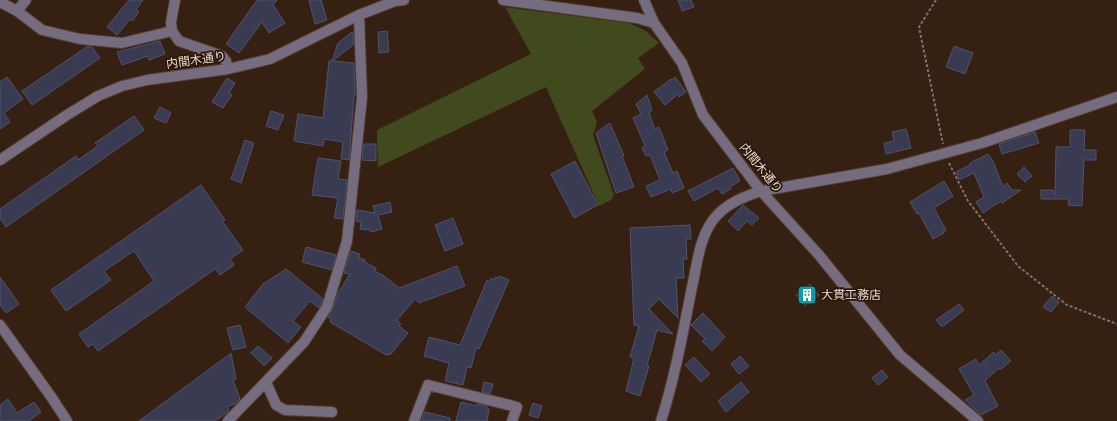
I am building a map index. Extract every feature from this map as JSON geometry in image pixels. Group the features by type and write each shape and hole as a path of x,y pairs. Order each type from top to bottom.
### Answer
{"street":[{"path":"17,12 26,0"},
{"path":"175,0 171,22 172,31 179,41 222,56 226,61 228,69"},
{"name":"内間木通り","path":"0,160 92,100 122,86 147,80 228,69 270,59 359,15 395,1 404,0"},
{"path":"503,0 637,18 654,24"},
{"name":"内間木通り","path":"644,0 654,24 682,63 702,115 761,191 819,255 900,355 978,421"},
{"path":"0,2 42,30 80,39 122,43 172,31"},
{"path":"228,421 304,342 327,308 347,241 362,97 359,15"},
{"path":"661,421 676,365 700,251 705,234 714,218 728,205 743,197 761,191 887,169 982,144 1117,97"},
{"path":"0,325 67,421"},
{"path":"266,382 276,405 285,410 332,412"},
{"path":"414,421 428,385 517,407 512,421"}],"path":[{"path":"936,0 919,27 945,154 968,201 1018,266 1067,305 1117,324"}],"green space":[{"path":"505,7 629,23 646,31 659,43 638,58 645,69 592,111 597,122 593,135 614,195 611,200 599,206 546,87 378,167 377,130 531,54"}],"building":[{"path":"129,0 143,0 136,10 139,12 132,21 130,19 117,35 107,27"},
{"path":"257,0 277,0 273,5 285,23 269,33 262,22 239,53 226,44"},
{"path":"309,0 321,0 327,20 315,24"},
{"path":"678,0 691,0 694,7 682,11"},
{"path":"387,31 389,52 379,53 378,32"},
{"path":"352,32 354,44 333,61 354,63 355,96 349,160 341,159 343,142 324,139 323,146 294,141 298,114 323,118 329,61 332,61 338,43"},
{"path":"160,41 165,54 149,60 148,56 122,65 117,52"},
{"path":"88,46 92,47 100,58 32,105 22,91"},
{"path":"954,46 973,53 965,74 946,67"},
{"path":"7,77 23,99 4,113 10,122 0,129 0,82"},
{"path":"675,77 686,92 679,97 677,95 665,105 654,92"},
{"path":"227,78 235,83 229,93 232,95 223,108 212,102"},
{"path":"647,95 652,110 649,113 655,129 659,127 668,150 664,152 673,173 677,171 684,188 672,193 671,189 651,197 646,186 660,180 650,155 646,156 642,148 645,146 633,118 641,114 636,104"},
{"path":"160,107 171,113 166,123 154,118"},
{"path":"271,111 284,115 278,130 266,126"},
{"path":"134,116 144,130 6,227 0,218 0,209 76,156 78,160 98,146 95,143"},
{"path":"610,123 624,156 622,156 634,187 616,193 596,133"},
{"path":"906,129 911,148 886,154 884,143 894,141 892,132"},
{"path":"1070,130 1085,130 1084,150 1096,150 1096,160 1084,160 1082,206 1068,205 1069,199 1041,199 1041,190 1053,190 1055,195 1056,147 1070,147"},
{"path":"1035,132 1039,143 1002,154 999,144"},
{"path":"245,140 254,143 241,183 231,179"},
{"path":"364,144 376,144 376,161 362,160"},
{"path":"988,154 993,161 1003,187 1007,183 1012,190 1021,190 1002,203 1001,201 983,213 976,202 984,197 974,173 959,180 956,172"},
{"path":"318,158 341,161 338,179 347,180 343,219 334,218 338,198 312,195"},
{"path":"575,161 598,205 574,218 551,174"},
{"path":"1024,167 1032,176 1025,182 1017,174"},
{"path":"733,168 740,181 730,187 731,189 722,194 718,188 694,201 688,191"},
{"path":"944,181 953,196 934,208 946,230 943,232 944,233 933,239 919,213 917,214 910,202"},
{"path":"201,185 225,220 223,222 243,250 230,259 234,265 220,275 215,269 98,351 93,344 88,347 79,334 154,281 134,251 104,271 111,280 66,311 51,290"},
{"path":"390,202 392,212 378,215 382,229 371,232 370,230 360,229 361,222 356,221 357,210 375,213 373,206"},
{"path":"743,205 759,218 752,225 747,221 738,231 728,221"},
{"path":"453,218 463,244 445,251 435,225"},
{"path":"690,225 691,239 686,239 687,259 683,259 684,278 676,278 678,318 659,299 649,309 673,334 657,330 647,365 649,366 640,396 626,391 634,358 630,357 639,326 634,325 630,228"},
{"path":"306,247 336,255 332,270 302,262"},
{"path":"351,251 360,254 359,258 365,260 365,262 376,268 375,271 399,288 457,266 465,286 419,303 415,299 397,320 401,324 399,326 408,333 391,354 386,355 330,322 331,319 328,317 333,309 337,295 350,274 344,273"},
{"path":"286,269 323,299 319,308 310,301 293,321 301,327 288,343 245,307 263,284"},
{"path":"499,276 509,280 479,349 476,348 471,368 467,367 463,385 445,381 449,363 424,356 429,337 460,345 487,280 490,282 491,278 494,280 495,277 498,278"},
{"path":"0,277 19,304 6,313 0,305"},
{"name":"大貫工務店","path":"810,284 819,295 805,306 796,295"},
{"path":"1052,296 1059,302 1051,312 1043,307"},
{"path":"959,304 964,310 942,327 936,320"},
{"path":"703,313 725,337 712,351 702,341 705,339 691,325"},
{"path":"240,325 246,347 233,350 227,328"},
{"path":"258,346 272,358 264,366 251,353"},
{"path":"1001,350 1011,361 1000,370 999,368 985,381 998,406 981,415 965,400 974,395 959,369 976,359 979,365 994,352 996,355"},
{"path":"231,353 236,379 233,380 240,399 235,404 227,407 229,410 228,412 215,421 139,421"},
{"path":"740,356 749,366 739,374 731,364"},
{"path":"694,357 710,374 701,382 685,365"},
{"path":"882,370 888,377 878,385 872,378"},
{"path":"484,382 493,384 490,394 482,392"},
{"path":"741,382 749,392 726,412 718,401"},
{"path":"8,399 17,413 34,402 41,412 29,421 0,421 0,405"},
{"path":"461,402 477,406 477,404 487,406 489,409 487,421 456,421"},
{"path":"533,403 542,406 538,418 529,415"},
{"path":"425,412 450,418 450,421 421,421"}],"place":[{"name":"大貫工務店","path":"807,295"}]}
